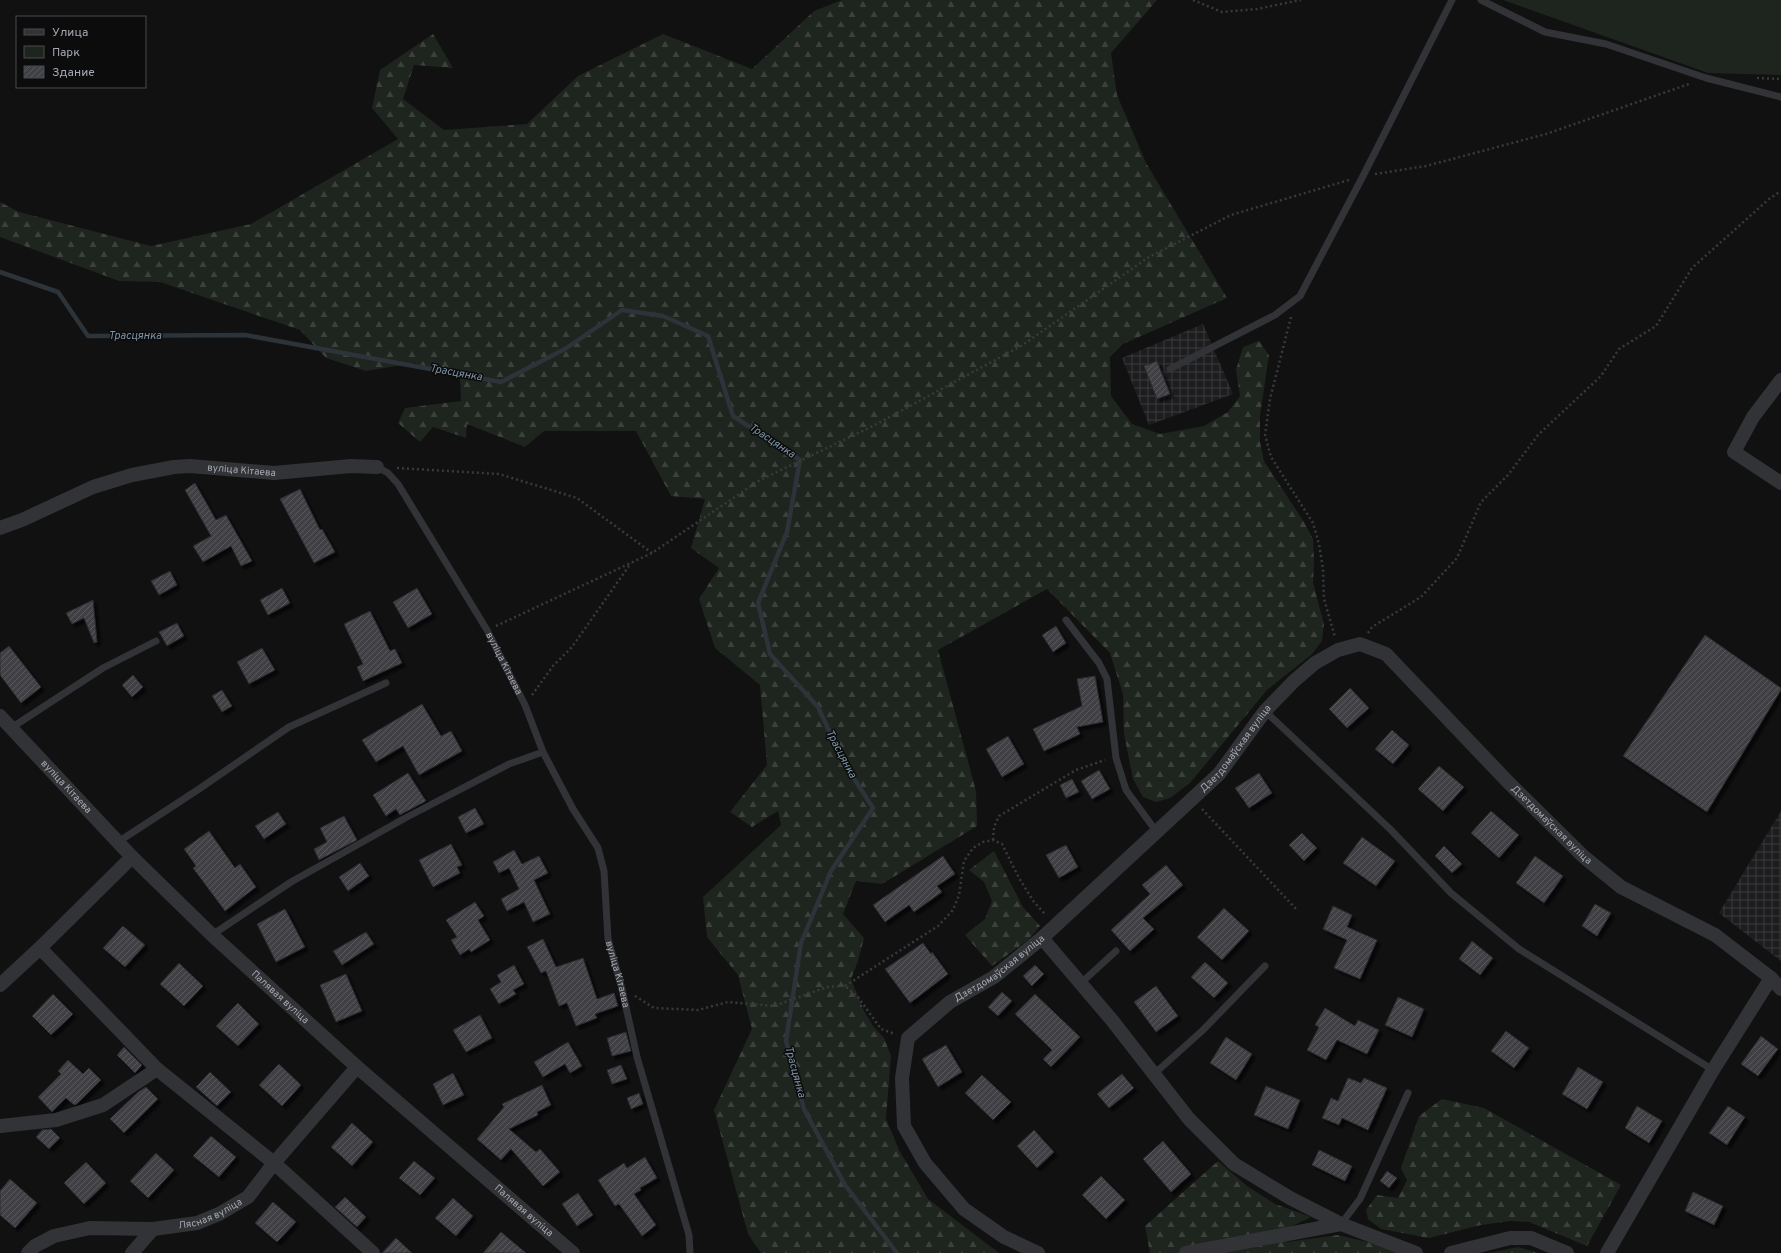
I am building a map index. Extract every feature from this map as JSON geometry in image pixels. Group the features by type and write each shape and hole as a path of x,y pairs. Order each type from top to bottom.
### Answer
{"street":[{"path":"1781,380 1753,417 1734,452 1781,483"},
{"name":"вуліца Кітаева","path":"0,528 22,520 93,487 132,475 174,467 190,466 274,474 351,466 377,467"},
{"name":"Дзетдомаўская вуліца","path":"908,1038 950,1002 994,977 1042,938 1219,774 1265,711 1299,676 1315,663 1338,650 1360,644 1386,654 1507,781 1584,857 1602,872 1621,887 1715,935 1771,978 1781,990"},
{"name":"вуліца Кітаева","path":"0,716 132,856"},
{"path":"0,985 40,948 132,856"},
{"name":"Палявая вуліца","path":"132,856 212,935 357,1067 573,1253"},
{"path":"1042,938 1081,983 1189,1119 1234,1164 1290,1198 1341,1224 1416,1253"},
{"path":"40,948 158,1069 274,1164 373,1253"},
{"path":"1607,1253 1713,1070 1771,978"},
{"path":"908,1038 902,1078 904,1126 925,1163 964,1209 1004,1237 1038,1253"},
{"name":"Лясная вуліца","path":"28,1253 35,1246 54,1236 90,1228 153,1229 197,1223 219,1214 248,1197 274,1164 357,1067"},
{"path":"0,1126 56,1120 103,1105 158,1069"},
{"path":"1186,1253 1341,1224"},
{"path":"132,1253 153,1229"},
{"path":"1451,1253 1510,1238 1531,1238 1567,1253"}],"lane":[{"path":"1170,369 1275,315 1300,296 1363,176 1452,0"},
{"path":"1481,0 1545,32 1606,44 1706,78 1781,97"},
{"name":"вуліца Кітаева","path":"377,467 388,473 398,484 487,630 525,705 543,752 573,808 598,848 604,871 608,939 622,989 636,1057 689,1235 690,1253"},
{"path":"1066,620 1099,663 1107,679 1116,758 1126,790 1156,831"},
{"path":"11,728 103,668 156,641"},
{"path":"118,842 289,727 386,683"},
{"path":"1265,711 1391,830 1451,893 1519,949 1713,1070"},
{"path":"212,935 291,882 407,817 509,764 543,752"},
{"path":"1081,983 1116,951"},
{"path":"1154,1074 1203,1030 1265,966"},
{"path":"1341,1224 1360,1199 1408,1093"}],"path":[{"path":"1193,0 1222,12 1257,9 1301,0"},
{"path":"487,630 652,553 760,480 873,426 1021,346 1149,257 1231,215 1363,176 1426,166 1546,134 1706,78"},
{"path":"1751,78 1781,79"},
{"path":"1360,644 1372,628 1421,598 1457,558 1481,502 1508,475 1538,435 1601,376 1619,349 1656,326 1692,268 1781,190"},
{"path":"1300,296 1289,321 1270,398 1265,435 1271,457 1313,523 1319,544 1322,563 1324,599 1333,626 1338,650"},
{"path":"377,467 499,474 578,498 652,553"},
{"path":"525,705 553,666 572,647 631,563"},
{"path":"993,840 994,827 999,816 1076,770 1099,761 1116,758"},
{"path":"1192,799 1298,911"},
{"path":"622,989 654,1008 698,1010 728,1002 774,1006 827,987 845,986 896,954 943,920 953,910 959,895 964,861 973,848 982,842 993,840 1002,844 1030,896 1056,925"},
{"path":"845,986 858,997 881,1029 908,1038"}],"shaded area":[{"path":"1203,324 1233,394 1149,425 1122,358"},
{"path":"1781,811 1781,961 1719,913"}],"green space":[{"path":"842,0 1157,0 1111,53 1117,95 1146,163 1227,298 1123,344 1110,357 1111,396 1132,424 1160,434 1204,426 1228,412 1240,396 1236,370 1243,347 1259,341 1269,355 1260,416 1260,442 1264,461 1304,522 1313,539 1313,583 1324,624 1322,641 1311,655 1267,690 1190,783 1170,798 1156,802 1143,797 1133,779 1124,734 1123,694 1110,653 1047,589 938,650 976,791 977,826 882,884 856,881 843,914 864,938 858,961 851,979 864,1011 873,1026 884,1038 891,1056 886,1119 899,1150 928,1199 999,1253 761,1253 748,1234 714,1110 752,1029 738,975 707,937 703,897 781,825 778,811 752,827 730,812 767,765 760,685 715,648 699,599 719,568 691,548 705,499 671,496 636,431 544,431 525,447 467,424 466,438 433,427 420,442 398,423 405,408 461,401 460,377 414,363 366,371 326,358 300,330 160,282 119,281 0,237 0,202 19,212 151,246 251,224 398,139 372,108 380,70 433,34 453,68 414,65 403,99 444,130 527,124 578,76 663,34 752,69 814,11"},
{"path":"1503,0 1781,0 1781,75 1708,73"},
{"path":"994,851 1023,907 1040,926 1028,940 992,966 965,935 985,919 992,901 984,882 969,870"},
{"path":"1442,1099 1484,1108 1621,1185 1587,1246 1529,1222 1511,1221 1481,1225 1429,1238 1381,1229 1368,1219 1366,1210 1377,1195 1398,1198 1407,1180 1401,1168 1419,1116"},
{"path":"1218,1161 1247,1186 1275,1204 1311,1217 1286,1229 1287,1242 1338,1235 1375,1244 1400,1253 1150,1253 1145,1226"},
{"path":"1518,1247 1539,1253 1489,1253"}],"building":[{"path":"1157,361 1170,394 1157,399 1144,366"},
{"path":"195,483 216,520 226,515 252,561 241,566 231,546 203,562 193,546 211,536 185,490"},
{"path":"300,489 320,530 322,529 335,552 314,563 280,499"},
{"path":"170,571 177,585 159,595 151,581"},
{"path":"282,588 290,603 268,615 260,600"},
{"path":"417,588 432,614 408,628 393,602"},
{"path":"93,600 97,642 94,643 84,618 72,624 66,613"},
{"path":"370,611 390,651 395,649 402,663 363,681 357,667 363,664 344,624"},
{"path":"177,623 184,636 167,646 159,632"},
{"path":"1056,626 1066,643 1053,652 1042,635"},
{"path":"1705,635 1781,688 1707,812 1623,756"},
{"path":"9,646 41,687 21,703 0,675 0,653"},
{"path":"262,648 275,670 249,684 237,662"},
{"path":"133,675 143,687 132,697 122,685"},
{"path":"1095,676 1103,722 1077,727 1080,734 1044,751 1033,729 1082,706 1077,679"},
{"path":"1350,688 1369,708 1347,728 1329,709"},
{"path":"222,690 232,706 222,712 212,696"},
{"path":"422,704 441,736 451,731 462,751 419,775 403,746 376,762 362,740"},
{"path":"1392,730 1409,745 1393,764 1375,749"},
{"path":"1008,736 1024,764 1002,777 986,749"},
{"path":"1439,766 1464,787 1443,811 1418,789"},
{"path":"1099,770 1110,789 1092,799 1081,781"},
{"path":"408,773 426,801 400,815 396,809 386,816 373,795"},
{"path":"1259,773 1272,793 1249,808 1235,788"},
{"path":"1072,779 1079,792 1066,798 1060,785"},
{"path":"475,808 484,824 466,833 458,817"},
{"path":"1491,811 1519,835 1499,858 1471,833"},
{"path":"278,812 286,824 264,839 255,826"},
{"path":"344,816 357,840 319,860 314,849 327,842 320,828"},
{"path":"209,831 235,868 240,864 256,887 225,911 193,868 196,866 184,849"},
{"path":"1302,833 1317,848 1304,861 1289,845"},
{"path":"1362,837 1395,861 1376,886 1343,863"},
{"path":"451,844 462,865 457,867 460,873 433,887 419,860"},
{"path":"1066,845 1078,867 1059,878 1046,855"},
{"path":"1444,846 1462,864 1452,873 1435,856"},
{"path":"514,850 522,864 539,856 548,873 534,880 550,914 533,922 524,902 507,911 501,899 519,889 509,868 499,873 493,862"},
{"path":"943,856 955,874 937,886 942,892 914,912 909,905 885,922 873,905"},
{"path":"1535,856 1563,876 1544,903 1516,883"},
{"path":"360,863 369,876 348,891 339,877"},
{"path":"1166,865 1183,885 1143,918 1154,929 1130,951 1111,930 1150,894 1142,885"},
{"path":"475,902 484,916 478,920 490,940 471,952 469,949 460,955 451,940 457,937 446,920"},
{"path":"1595,904 1611,913 1597,936 1582,926"},
{"path":"1333,906 1352,915 1347,927 1377,940 1360,979 1334,968 1347,940 1323,929"},
{"path":"1224,908 1249,931 1222,960 1197,937"},
{"path":"285,909 305,947 276,962 257,924"},
{"path":"123,926 145,945 125,967 103,948"},
{"path":"366,932 374,944 342,965 333,951"},
{"path":"543,939 556,967 583,958 597,999 614,993 618,1006 595,1014 597,1018 576,1026 567,1003 559,1006 546,971 541,973 527,947"},
{"path":"1472,941 1493,958 1480,975 1459,959"},
{"path":"923,943 931,954 932,952 948,974 910,1003 885,969"},
{"path":"1205,962 1228,983 1214,998 1191,977"},
{"path":"179,963 203,986 184,1006 160,984"},
{"path":"514,965 524,984 513,990 516,994 499,1004 490,989 501,982 497,975"},
{"path":"1035,965 1044,974 1032,986 1023,976"},
{"path":"346,974 362,1011 336,1022 320,985"},
{"path":"1156,986 1178,1016 1156,1032 1134,1002"},
{"path":"1002,992 1012,1001 998,1016 988,1007"},
{"path":"53,994 73,1014 51,1035 32,1016"},
{"path":"1035,994 1080,1037 1051,1067 1043,1059 1052,1050 1015,1014"},
{"path":"1398,997 1424,1009 1412,1037 1385,1025"},
{"path":"238,1003 259,1024 238,1046 216,1026"},
{"path":"1325,1008 1355,1026 1358,1020 1379,1030 1367,1054 1337,1040 1326,1060 1307,1050 1319,1027 1315,1025"},
{"path":"480,1015 492,1038 466,1052 453,1030"},
{"path":"1506,1031 1529,1048 1514,1068 1491,1051"},
{"path":"626,1032 631,1051 612,1056 607,1038"},
{"path":"1761,1036 1778,1049 1758,1076 1741,1064"},
{"path":"1226,1037 1252,1054 1236,1080 1210,1063"},
{"path":"568,1042 582,1066 570,1073 565,1064 543,1077 534,1062"},
{"path":"946,1045 962,1072 938,1087 922,1059"},
{"path":"124,1047 142,1065 135,1073 117,1055"},
{"path":"68,1060 83,1074 89,1068 101,1080 77,1104 74,1105 66,1098 52,1112 38,1097 61,1074 58,1071"},
{"path":"279,1064 301,1085 282,1106 259,1085"},
{"path":"621,1065 627,1079 612,1084 607,1070"},
{"path":"1578,1067 1603,1082 1587,1109 1562,1094"},
{"path":"210,1072 231,1092 217,1106 196,1087"},
{"path":"453,1073 464,1095 443,1105 433,1084"},
{"path":"1122,1074 1134,1088 1109,1108 1097,1094"},
{"path":"982,1075 1011,1102 993,1120 965,1093"},
{"path":"1348,1078 1361,1083 1364,1078 1387,1088 1368,1130 1342,1118 1339,1125 1322,1118 1331,1098 1338,1101"},
{"path":"542,1085 551,1105 537,1112 538,1115 509,1129 536,1152 540,1149 560,1172 543,1186 511,1149 501,1160 477,1139 504,1107 502,1104"},
{"path":"1266,1086 1300,1100 1288,1129 1254,1115"},
{"path":"146,1087 158,1099 124,1133 110,1119 138,1092"},
{"path":"639,1093 643,1104 631,1109 627,1098"},
{"path":"1637,1106 1662,1121 1649,1143 1625,1128"},
{"path":"1728,1106 1745,1117 1727,1145 1709,1133"},
{"path":"352,1123 373,1142 352,1166 331,1147"},
{"path":"51,1129 60,1138 49,1149 36,1137 42,1130"},
{"path":"1034,1130 1054,1152 1037,1168 1017,1146"},
{"path":"211,1136 236,1157 219,1177 193,1156"},
{"path":"1163,1141 1191,1174 1171,1192 1143,1159"},
{"path":"1319,1150 1352,1166 1345,1181 1312,1165"},
{"path":"156,1153 174,1170 148,1198 130,1181"},
{"path":"645,1157 657,1178 640,1188 641,1190 634,1194 656,1225 642,1236 619,1204 615,1206 598,1180 624,1163 627,1168"},
{"path":"414,1161 435,1178 420,1195 399,1178"},
{"path":"86,1162 106,1183 84,1204 64,1183"},
{"path":"1387,1171 1397,1178 1389,1188 1380,1181"},
{"path":"1101,1176 1125,1200 1106,1219 1082,1195"},
{"path":"10,1179 37,1203 15,1228 0,1215 0,1191"},
{"path":"1693,1192 1723,1206 1714,1225 1685,1211"},
{"path":"578,1193 593,1215 577,1226 562,1204"},
{"path":"345,1197 366,1217 357,1227 335,1207"},
{"path":"453,1198 473,1216 456,1236 435,1218"},
{"path":"273,1202 296,1222 277,1242 255,1223"},
{"path":"501,1232 526,1253 483,1253"},
{"path":"396,1238 412,1253 382,1253"}],"waterway":[{"name":"Трасцянка","path":"0,272 58,292 88,336 245,335 501,382 565,349 622,310 663,316 708,336 733,416 800,460 787,532 758,603 770,654 818,707 844,763 873,808 831,871 801,943 786,1041 804,1109 845,1185 897,1253"}]}
